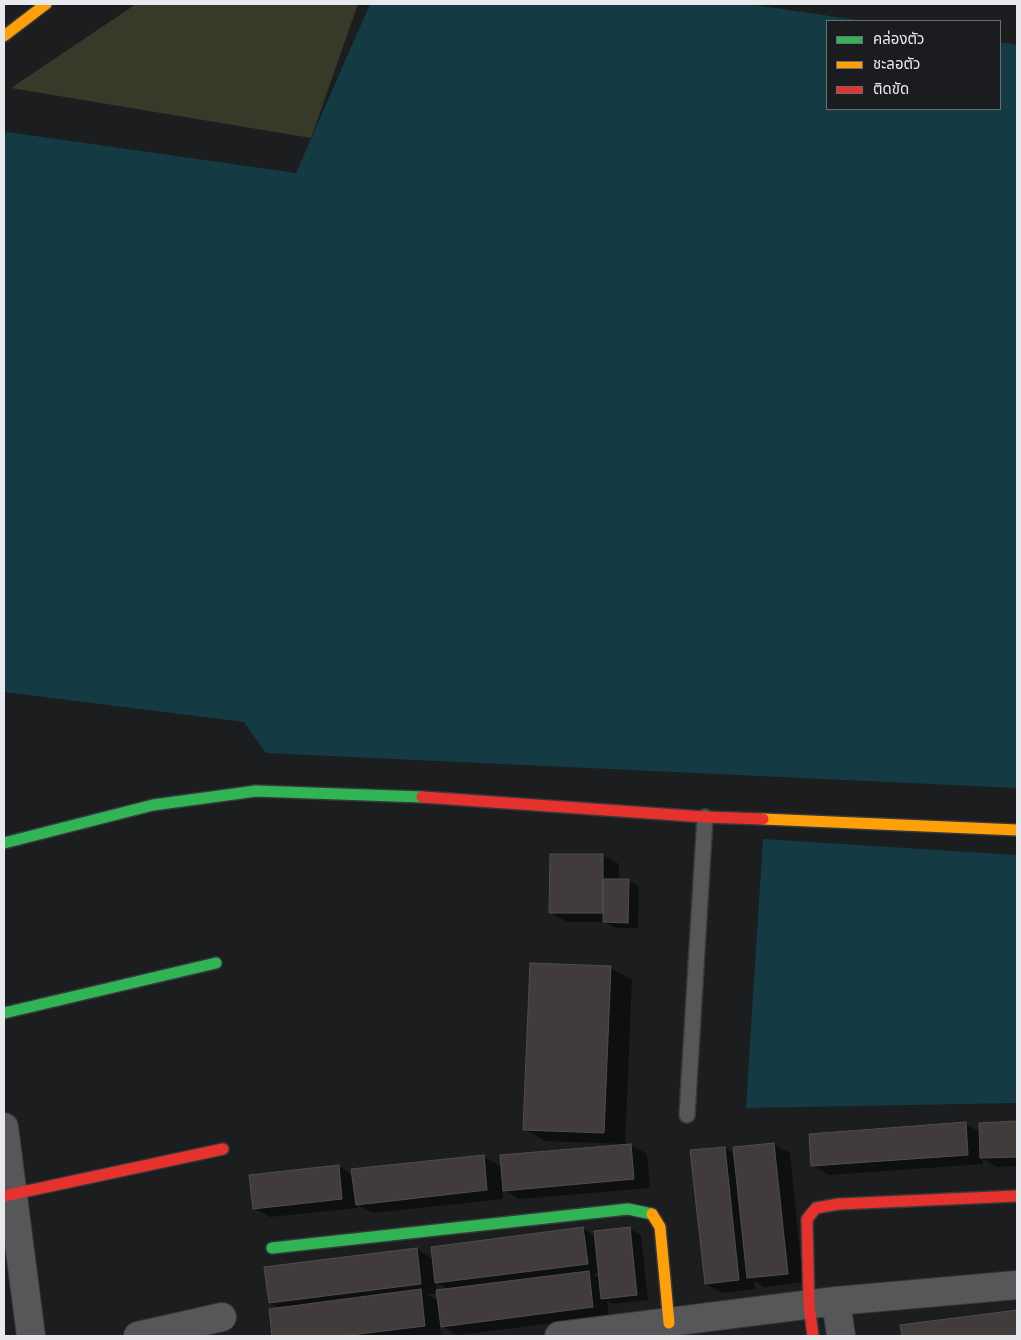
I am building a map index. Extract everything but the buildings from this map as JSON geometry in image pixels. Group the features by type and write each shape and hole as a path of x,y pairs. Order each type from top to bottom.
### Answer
{"main road":[{"path":"4,36 46,4"},
{"path":"4,843 153,805 256,791 400,796 705,817 1017,830"},
{"path":"4,1012 216,962"},
{"path":"8,1195 223,1149"},
{"path":"813,1336 809,1305 807,1219 816,1208 839,1204 1017,1196"},
{"path":"272,1248 628,1209 651,1213 660,1227 669,1323"}],"street":[{"path":"4,1127 8,1195 31,1336"},
{"path":"559,1336 836,1301 1017,1285"},
{"path":"836,1301 841,1336"},
{"path":"138,1336 222,1316"}],"lane":[{"path":"687,1115 705,817"}],"green space":[{"path":"136,4 358,4 311,138 11,88"}],"water":[{"path":"370,4 748,4 857,20 826,20 826,110 1001,110 1001,42 1017,45 1017,788 266,753 244,722 4,692 4,134 7,132 296,173"},
{"path":"763,839 1017,855 1017,1103 746,1108"}],"traffic: fast":[{"path":"4,843 153,805 256,791 422,797"},
{"path":"4,1013 216,963"},
{"path":"272,1248 628,1209 652,1214"}],"traffic: slow":[{"path":"4,36 46,4"},
{"path":"763,819 1017,830"},
{"path":"652,1214 660,1227 669,1323"}],"traffic: jam":[{"path":"422,797 705,817 763,819"},
{"path":"4,1196 223,1149"},
{"path":"813,1336 809,1305 807,1219 816,1208 839,1204 1017,1196"}]}
